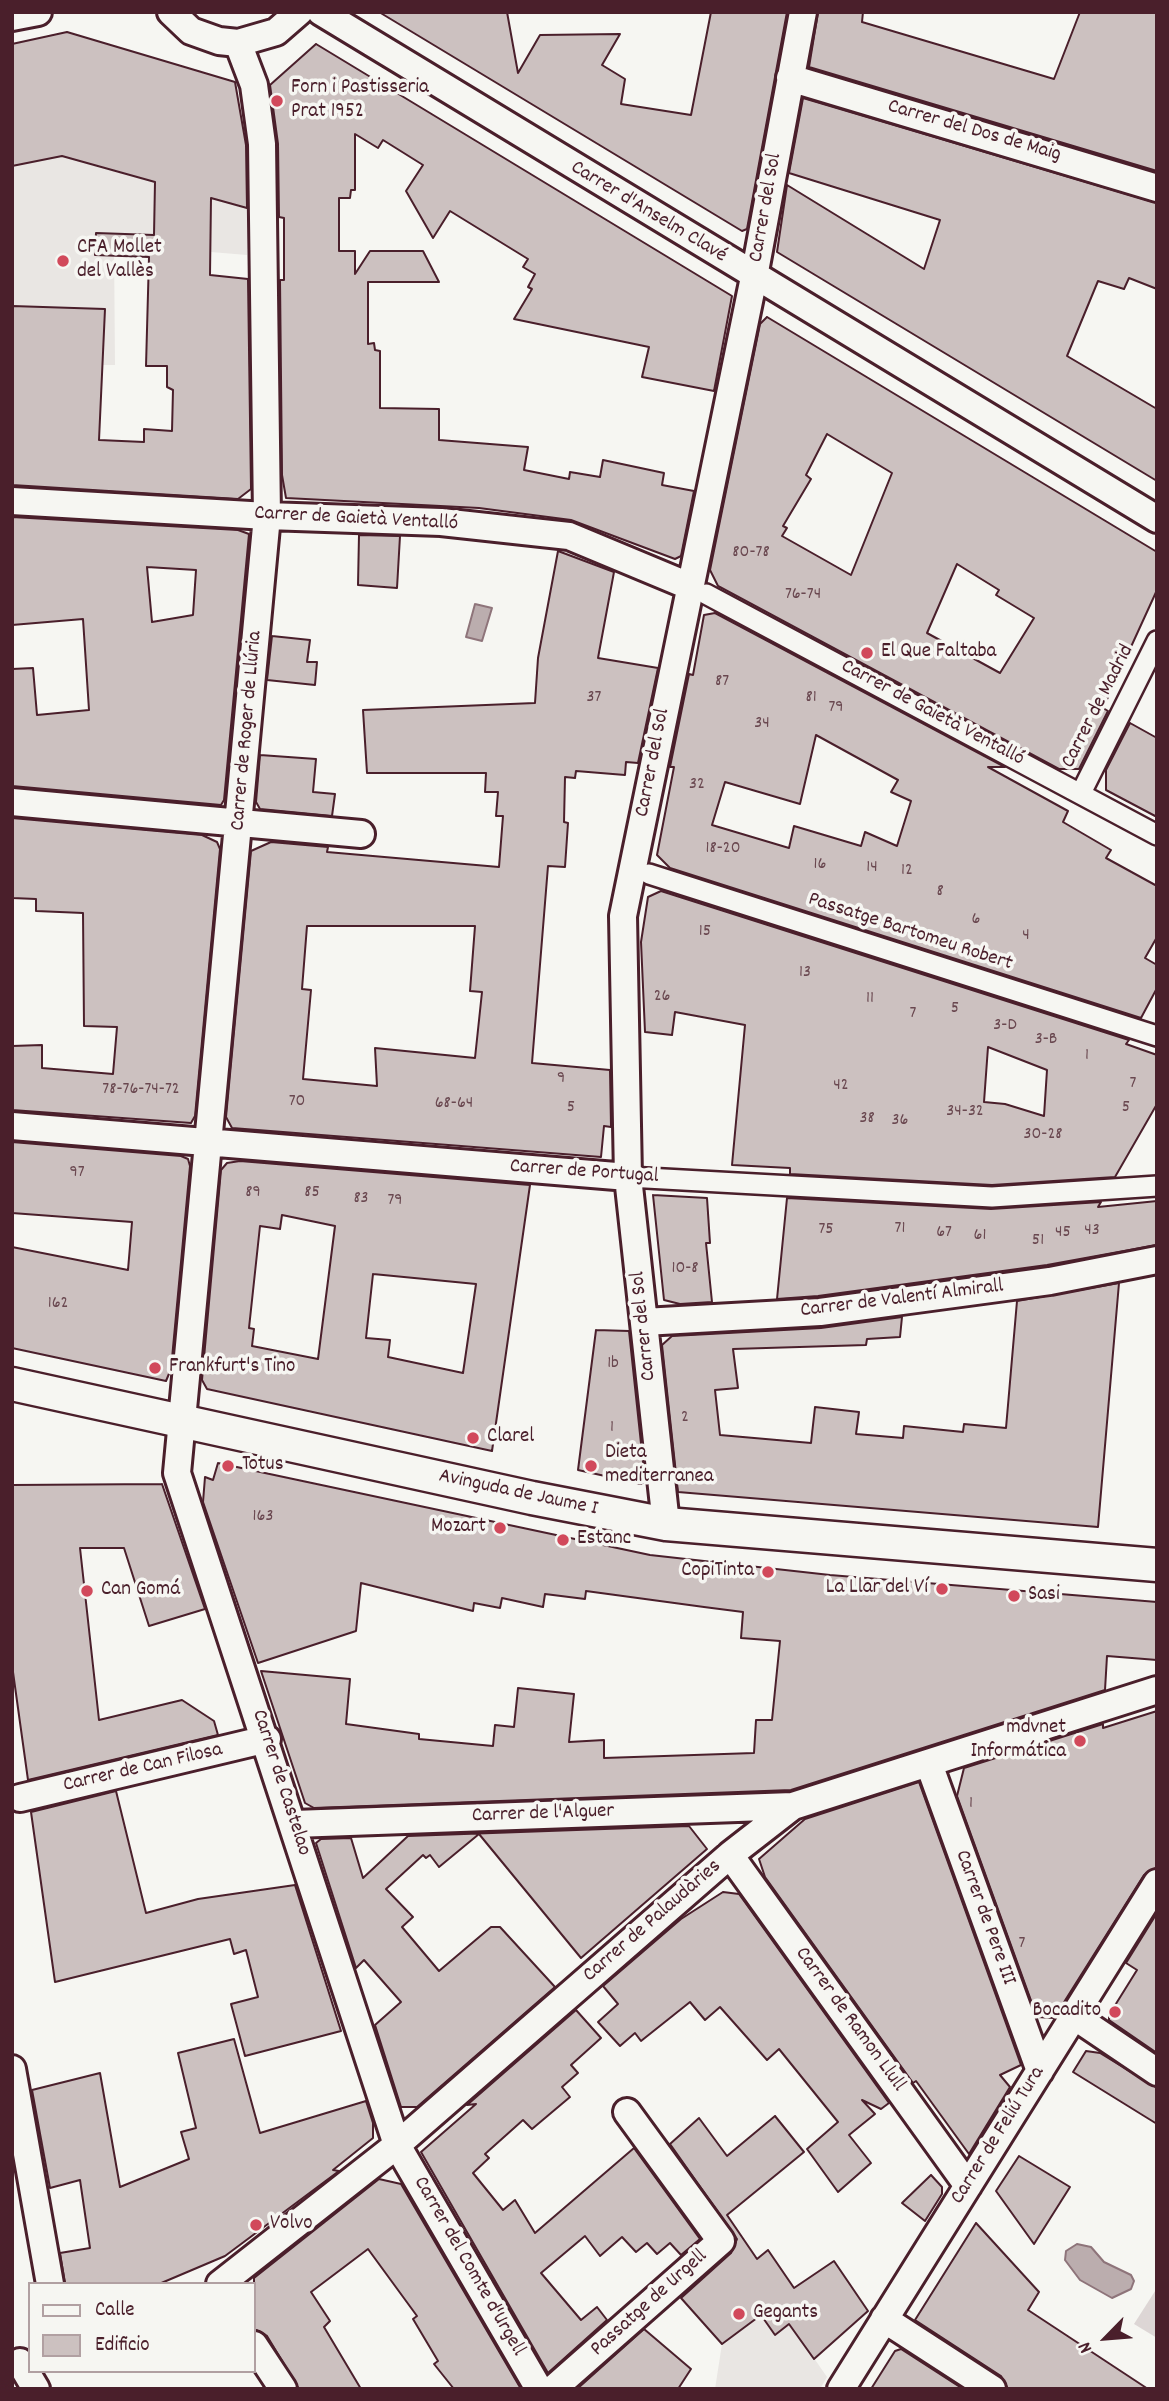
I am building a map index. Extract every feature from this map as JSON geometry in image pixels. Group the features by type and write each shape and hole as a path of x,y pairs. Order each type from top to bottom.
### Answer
{"street":[{"path":"12,17 38,12"},
{"path":"171,12 191,31 219,41 238,43 276,32 299,12"},
{"name":"Carrer d'Anselm Clavé","path":"321,12 1157,519"},
{"name":"Carrer del Sol","path":"666,1524 628,1177 623,916 698,590 803,12"},
{"name":"Carrer de Roger de Llúria","path":"180,1420 240,824 267,516 262,144 254,86 238,43"},
{"name":"Carrer del Dos de Maig","path":"790,78 1157,188"},
{"name":"Carrer de Gaietà Ventalló","path":"12,501 267,516 441,522 569,536 698,590 1157,835"},
{"name":"Carrer de Madrid","path":"1081,793 1157,641"},
{"path":"12,802 361,834"},
{"name":"Passatge Bartomeu Robert","path":"649,874 1157,1036"},
{"name":"Carrer de Portugal","path":"12,1126 628,1177 992,1197 1157,1186"},
{"name":"Carrer de Valentí Almirall","path":"644,1322 820,1312 1050,1281 1157,1260"},
{"name":"Avinguda de Jaume I","path":"12,1384 532,1498 666,1524 1157,1565"},
{"name":"Carrer de Castelao","path":"180,1420 177,1473 267,1739 397,2145"},
{"name":"Carrer de Palaudàries","path":"223,2282 397,2145 730,1855 793,1806 1157,1690"},
{"name":"Carrer de Can Filosa","path":"20,1798 267,1739"},
{"name":"Carrer de Pere III","path":"929,1764 1040,2071"},
{"name":"Carrer de l'Alguer","path":"294,1824 793,1806"},
{"name":"Carrer de Ramon Llull","path":"730,1855 968,2186"},
{"name":"Carrer de Feliú Tura","path":"841,2389 1157,1883"},
{"path":"1074,2016 1157,2072"},
{"path":"12,2069 50,2282"},
{"name":"Passatge de Urgell","path":"553,2389 720,2241 627,2112"},
{"name":"Carrer del Comte d'Urgell","path":"397,2145 539,2389"},
{"path":"884,2319 992,2389"},
{"path":"256,2348 283,2389"},
{"path":"21,2362 36,2389"}],"shaded area":[{"name":"CFA Mollet del Vallès","path":"62,156 248,208 247,255 114,244 115,365 103,365 102,370 12,366 12,166"},
{"path":"475,604 492,608 482,641 466,637"},
{"name":"Gegants","path":"735,2244 827,2377 820,2389 715,2389 722,2344 678,2294"},
{"path":"1077,2244 1091,2247 1104,2262 1131,2275 1134,2281 1131,2289 1112,2298 1080,2280 1065,2260 1066,2251"},
{"path":"1157,2288 1157,2338 1134,2324"}],"building":[{"path":"379,12 507,12 518,73 540,35 620,34 602,65 625,79 621,104 691,115 711,12 787,12 747,229 742,231"},
{"path":"818,12 863,12 862,22 1054,79 1080,12 1157,12 1157,171 809,67"},
{"path":"67,32 235,82 246,145 247,208 211,198 210,275 248,279 251,489 238,499 12,485 12,306 105,309 99,440 144,442 144,429 172,431 173,390 167,387 167,366 146,366 149,257 95,255 96,233 154,235 155,182 62,156 12,166 12,44"},
{"path":"316,44 732,296 714,391 642,377 649,347 514,319 532,289 528,287 535,274 523,267 528,259 450,211 433,238 406,191 423,165 383,140 378,148 355,134 355,190 351,190 350,198 339,198 339,251 355,251 355,274 370,251 423,251 439,282 368,282 368,344 374,343 375,350 380,351 380,408 439,409 439,440 528,447 524,470 569,479 570,472 600,477 603,460 664,473 662,485 694,491 681,556 675,559 571,520 479,508 286,498 282,475 280,280 284,280 284,218 279,217 278,144 270,85"},
{"path":"803,98 1157,203 1157,289 1129,278 1124,289 1098,281 1067,356 1157,409 1157,481 777,252 787,185 924,269 940,220 789,173"},
{"path":"767,317 1157,552 1157,590 1103,708 1108,711 1079,769 1059,769 718,586 710,570 760,324","holes":["827,434 892,473 851,575 782,536 787,528 783,526 811,479 806,475","957,564 999,590 996,595 1034,618 1000,673 927,633"]},
{"path":"12,517 238,530 249,534 224,800 221,805 12,786 12,669 33,668 37,715 89,710 83,619 12,625","holes":["147,567 196,570 193,615 152,622"]},
{"path":"359,535 400,536 397,588 358,585"},
{"path":"558,551 614,572 598,658 658,668 638,763 626,762 625,775 576,771 575,778 565,777 564,822 568,823 565,867 548,866 532,1063 610,1070 611,1127 604,1126 601,1157 232,1128 226,1117 251,851 271,842 328,847 327,852 499,867 503,816 496,816 498,792 485,792 486,773 367,773 363,710 535,703 538,658","holes":["307,926 475,926 470,991 482,992 475,1058 375,1048 377,1086 303,1079 311,990 302,989"]},
{"path":"715,613 1005,767 988,767 1068,811 1063,822 1111,850 1106,858 1157,886 1157,937 1145,958 1157,965 1157,988 1141,1018 670,868 657,855 674,767 670,767 689,674 693,675 704,615","holes":["816,735 898,780 891,792 911,801 897,846 865,832 861,846 794,826 789,848 712,825 725,782 800,804"]},
{"path":"272,636 310,640 307,662 317,662 315,685 267,680"},
{"path":"1130,723 1157,738 1157,817 1106,790 1106,770"},
{"path":"260,755 316,759 313,792 335,794 332,816 260,809 256,802"},
{"path":"12,818 202,835 217,842 220,849 195,1116 191,1123 12,1110 12,1046 42,1045 42,1068 113,1074 117,1027 84,1026 83,913 36,911 36,899 12,898"},
{"path":"661,891 1129,1040 1126,1044 1157,1055 1157,1104 1115,1177 992,1185 790,1174 790,1168 732,1165 745,1025 675,1012 672,1035 645,1032 641,942 648,897","holes":["988,1047 1047,1070 1044,1116 1005,1104 984,1102"]},
{"path":"12,1142 181,1156 188,1159 190,1166 171,1369 166,1381 12,1348 12,1247 128,1270 132,1222 12,1213"},
{"path":"240,1161 530,1185 492,1451 207,1389 202,1380 221,1170 227,1163","holes":["282,1215 335,1226 318,1359 252,1346 254,1329 249,1328 260,1226 280,1229","373,1274 476,1284 463,1373 388,1357 390,1340 366,1338"]},
{"path":"653,1195 707,1198 710,1243 706,1243 712,1302 680,1304 664,1300"},
{"path":"787,1198 991,1209 1101,1202 1098,1207 1157,1201 1157,1245 1047,1265 818,1296 777,1299"},
{"path":"1119,1283 1098,1527 678,1492 662,1345 672,1336 821,1328 902,1317 900,1337 867,1339 866,1345 733,1349 738,1388 715,1390 720,1435 811,1443 815,1407 859,1412 856,1434 903,1438 904,1426 963,1432 964,1424 1006,1428 1017,1301"},
{"path":"596,1330 629,1331 645,1481 641,1484 578,1470"},
{"path":"218,1463 650,1555 830,1575 1157,1602 1157,1660 1107,1656 1105,1690 791,1790 314,1808 305,1803 261,1671 350,1679 346,1724 419,1734 419,1739 493,1746 495,1725 514,1727 518,1688 574,1694 569,1742 604,1740 604,1758 754,1753 756,1720 772,1720 780,1641 741,1638 743,1612 586,1591 585,1599 545,1594 543,1607 502,1598 500,1608 474,1603 473,1611 361,1583 356,1631 258,1663 203,1502 205,1477 213,1480"},
{"path":"162,1484 205,1609 149,1626 124,1548 80,1548 99,1720 182,1700 214,1721 218,1735 28,1780 12,1665 12,1485"},
{"path":"1157,1711 1157,1867 1144,1875 1054,2018 1037,2017 957,1796 964,1768 1103,1724 1103,1728"},
{"path":"919,1782 1021,2065 1000,2075 1010,2087 969,2154 916,2081 913,2083 765,1877 759,1859 805,1819"},
{"path":"116,1791 146,1913 198,1899 295,1885 341,2031 245,2056 231,2004 258,1997 246,1950 234,1954 230,1939 55,1982 31,1812"},
{"path":"689,1826 707,1849 581,1958 479,1834 439,1867 430,1855 426,1858 423,1855 386,1889 413,1917 402,1927 439,1971 491,1927 500,1927 555,1987 417,2107 401,2107 375,2025 401,2002 364,1960 356,1968 316,1843 321,1839 351,1838 363,1878 408,1836"},
{"path":"723,1892 739,1894 889,2103 881,2109 862,2100 875,2114 849,2135 871,2163 838,2192 807,2149 838,2122 779,2049 767,2060 720,2007 705,2020 690,2002 641,2041 635,2033 620,2046 598,2022 618,2004 603,1986 681,1919"},
{"path":"1157,1913 1157,2053 1109,2020 1109,2015 1137,1970 1126,1963"},
{"path":"576,2010 601,2038 571,2065 578,2073 562,2087 570,2097 532,2129 523,2120 485,2154 489,2158 473,2173 503,2210 515,2200 535,2233 634,2148 700,2239 681,2255 670,2243 657,2254 647,2243 636,2252 622,2237 600,2256 585,2236 541,2273 581,2320 597,2307 607,2320 548,2373 421,2152 476,2104 467,2105"},
{"path":"234,2039 260,2133 366,2101 373,2123 373,2138 333,2170 339,2171 225,2256 164,2282 65,2282 60,2253 90,2248 80,2180 50,2188 32,2090 100,2073 120,2187 189,2159 181,2132 196,2128 178,2053"},
{"path":"1086,2051 1100,2053 1157,2088 1157,2124 1073,2072"},
{"path":"775,2116 804,2152 727,2215 757,2259 768,2250 794,2288 834,2261 868,2311 814,2359 789,2324 775,2335 761,2315 722,2344 681,2298 731,2253 737,2239 670,2144 699,2118 727,2156"},
{"path":"1019,2156 1070,2187 1034,2244 996,2191"},
{"path":"931,2175 942,2187 942,2194 925,2221 902,2203"},
{"path":"379,2179 401,2184 521,2389 454,2389 434,2364 438,2361 413,2319 417,2316 368,2249 311,2292 330,2321 324,2327 361,2389 299,2389 267,2336 256,2330 254,2278"},
{"path":"976,2223 1039,2292 1028,2310 1148,2389 1008,2389 1001,2376 915,2320"},
{"path":"644,2329 691,2369 678,2389 577,2389"},
{"path":"901,2349 963,2389 871,2389 895,2351"}],"place":[{"name":"Forn i Pastisseria Prat 1952","path":"277,101"},
{"name":"CFA Mollet del Vallès","path":"63,261"},
{"name":"El Que Faltaba","path":"867,653"},
{"name":"Frankfurt's Tino","path":"155,1368"},
{"name":"Clarel","path":"473,1438"},
{"name":"Totus","path":"228,1466"},
{"name":"Dieta mediterranea","path":"591,1466"},
{"name":"Mozart","path":"500,1528"},
{"name":"Estanc","path":"563,1540"},
{"name":"CopiTinta","path":"768,1572"},
{"name":"La Llar del Ví","path":"942,1589"},
{"name":"Can Gomá","path":"87,1591"},
{"name":"Sasi","path":"1014,1596"},
{"name":"mdvnet Informática","path":"1080,1741"},
{"name":"Bocadito","path":"1115,2012"},
{"name":"Volvo","path":"256,2225"},
{"name":"Gegants","path":"739,2314"}]}
